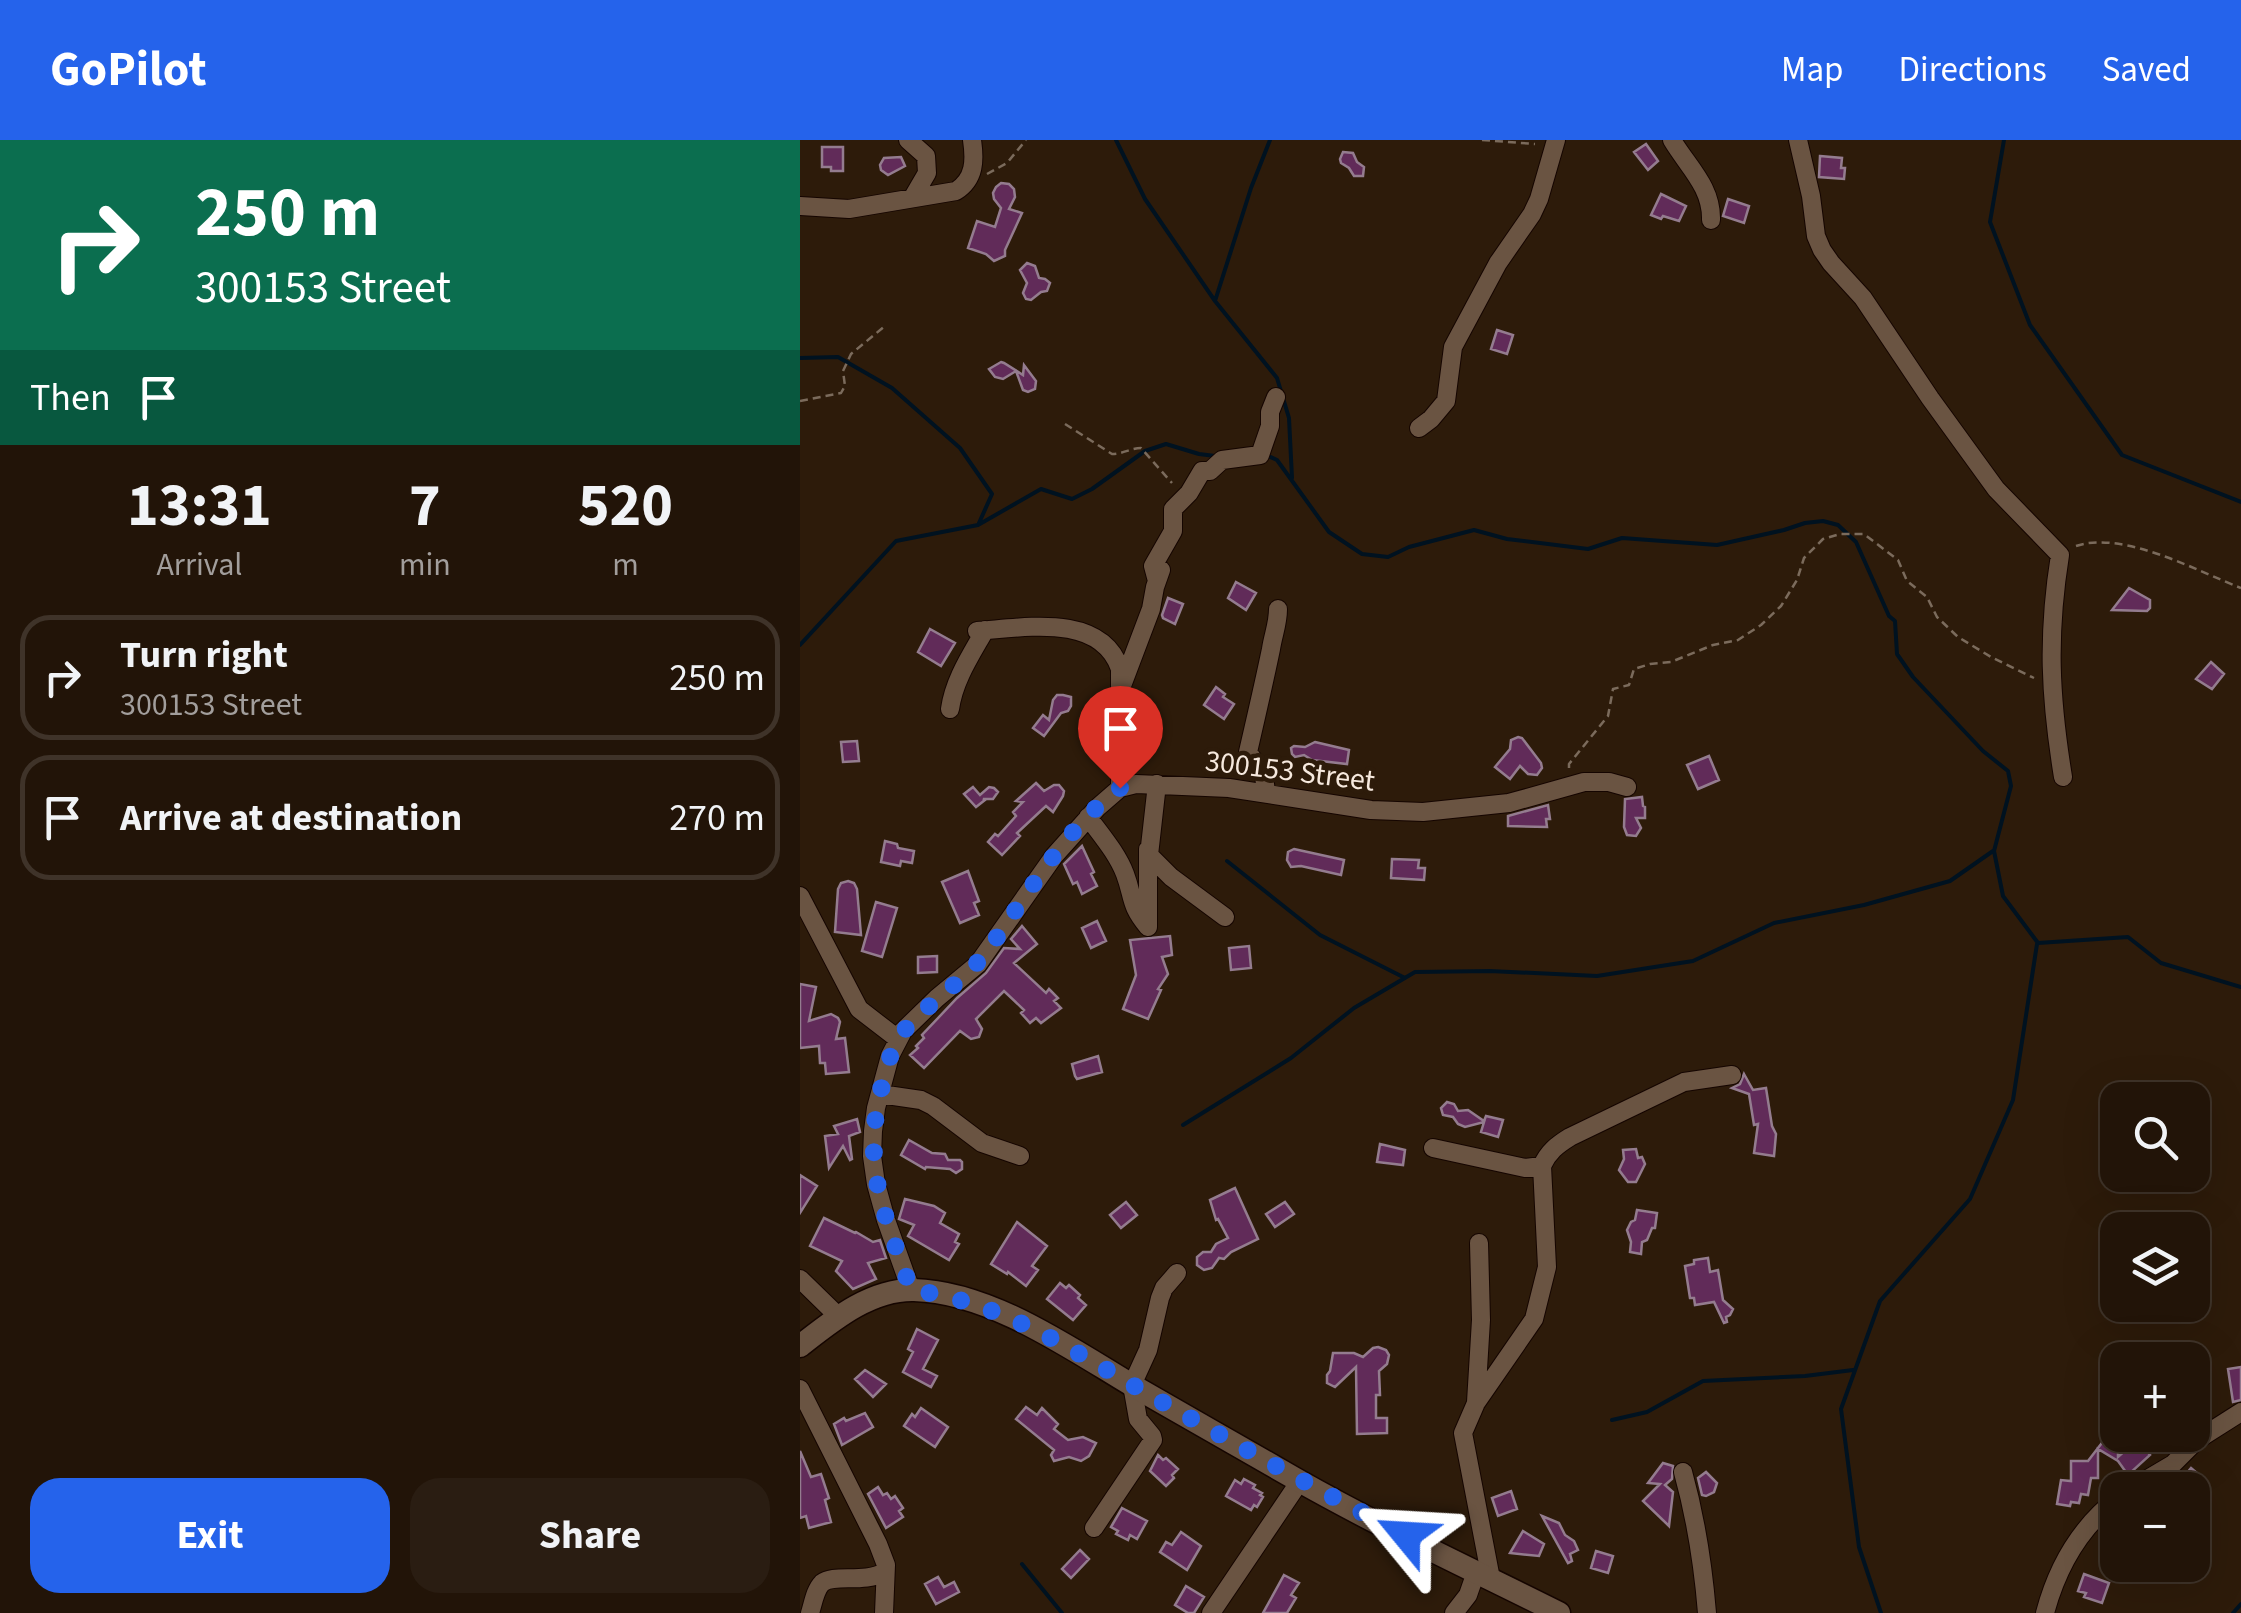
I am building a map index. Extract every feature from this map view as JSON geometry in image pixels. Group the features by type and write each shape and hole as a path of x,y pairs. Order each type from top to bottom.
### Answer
{"street":[{"path":"908,140 926,156 927,174 913,197"},
{"path":"800,206 849,209 956,192 967,182 974,163 972,140"},
{"path":"1672,140 1706,190 1712,206 1711,220"},
{"path":"1798,140 1822,250 1863,298 1996,489 2055,550 2051,684 2063,777"},
{"path":"1419,428 1446,401 1453,347 1539,199 1548,142"},
{"path":"1120,693 1151,608 1159,576 1153,573 1154,566 1173,532 1173,509 1202,472 1219,461 1260,455 1276,397"},
{"path":"1266,792 1264,776 1248,752 1278,627 1278,609"},
{"path":"911,1290 876,1184 872,1156 872,1131 890,1056 898,1039 937,998 978,964 1054,856 1120,788 1120,669 1117,660 1096,638 1079,630 981,630 950,708"},
{"name":"300153 Street","path":"1120,788 1157,784 1230,788 1371,810 1423,812 1509,804 1595,781 1627,787"},
{"path":"1088,817 1125,873 1134,910 1148,927 1148,849 1157,784"},
{"path":"1148,849 1170,877 1226,917"},
{"path":"800,896 860,1009 898,1039"},
{"path":"1454,1613 1484,1575 1463,1433 1476,1403 1534,1320 1546,1266 1542,1166 1546,1156 1570,1137 1684,1082 1732,1075"},
{"path":"880,1094 922,1100 982,1143 1020,1156"},
{"path":"1432,1148 1526,1168 1542,1166"},
{"path":"1476,1403 1481,1320 1479,1243"},
{"path":"1094,1528 1153,1440 1138,1419 1132,1385 1148,1350 1164,1288 1177,1273"},
{"path":"800,1279 839,1316"},
{"path":"800,1346 839,1316 881,1295 911,1290 942,1294 1006,1314 1300,1481 1560,1613"},
{"path":"800,1389 886,1565 884,1613"},
{"path":"2159,1472 2197,1440 2241,1412"},
{"path":"1683,1472 1702,1551 1707,1613"},
{"path":"1211,1613 1300,1481"},
{"path":"2045,1613 2068,1554 2100,1515"},
{"path":"810,1613 824,1581 865,1580 885,1572"}],"path":[{"path":"967,182 1007,163 1026,140"},
{"path":"1482,140 1548,142"},
{"path":"800,401 840,393 845,386 842,372 851,354 885,326"},
{"path":"1065,424 1112,454 1141,448 1180,492 1197,478"},
{"path":"1570,785 1569,764 1608,716 1612,689 1628,685 1634,670 1738,640 1761,625 1781,606 1804,558 1823,538 1840,534 1864,534 1898,560 1907,581 1927,598 1937,618 1958,637 2051,684"},
{"path":"2055,550 2108,542 2160,554 2241,588"}],"building":[{"path":"1646,144 1658,161 1648,170 1634,152"},
{"path":"822,147 843,147 843,171 822,167"},
{"path":"1343,152 1353,153 1364,167 1363,176 1354,176 1341,163"},
{"path":"1820,156 1842,158 1844,179 1819,177"},
{"path":"901,157 905,166 888,175 881,170 884,158"},
{"path":"1001,183 1014,189 1009,209 1022,213 1005,256 994,261 968,248 977,221 995,227 1001,208 993,193"},
{"path":"1661,194 1686,206 1679,221 1651,215"},
{"path":"1728,199 1749,206 1744,223 1723,216"},
{"path":"1027,263 1035,266 1039,278 1050,283 1047,291 1031,300 1023,293 1027,283 1020,270"},
{"path":"1497,330 1513,335 1507,354 1491,349"},
{"path":"1001,362 1023,375 1024,365 1036,381 1035,389 1023,390 1016,371 1003,379 995,377 989,369"},
{"path":"1236,582 1256,593 1246,610 1228,598"},
{"path":"2129,588 2150,600 2147,611 2112,610"},
{"path":"1168,598 1183,604 1175,624 1162,615"},
{"path":"930,629 955,643 941,666 918,652"},
{"path":"2211,662 2224,674 2212,689 2196,679"},
{"path":"1216,687 1234,704 1224,719 1204,705"},
{"path":"1057,695 1071,697 1071,706 1044,736 1033,728 1043,715 1049,720"},
{"path":"1518,737 1542,768 1537,775 1528,774 1520,766 1510,779 1495,767 1510,749 1511,740"},
{"path":"857,741 859,761 843,762 841,742"},
{"path":"1315,742 1349,750 1347,764 1292,754 1294,746 1305,747"},
{"path":"1709,756 1719,780 1698,789 1687,765"},
{"path":"1036,783 1044,791 1059,785 1063,796 1053,812 1046,806 1017,833 1020,836 1002,855 988,842 1016,816 1013,812 1023,802 1016,801"},
{"path":"973,787 980,795 989,787 998,792 976,807 964,794"},
{"path":"1642,797 1645,818 1636,818 1641,828 1636,836 1627,835 1625,799"},
{"path":"1548,805 1547,827 1508,826 1508,816"},
{"path":"885,841 914,851 912,863 901,861 900,866 881,862"},
{"path":"1082,846 1097,886 1082,894 1064,864"},
{"path":"1294,849 1344,860 1341,875 1291,867 1288,852"},
{"path":"1392,859 1419,860 1418,868 1425,868 1424,880 1391,878"},
{"path":"968,871 979,901 974,903 979,915 960,923 942,882"},
{"path":"848,881 857,889 861,935 835,932 838,889"},
{"path":"876,902 897,908 882,957 862,951"},
{"path":"1097,921 1106,941 1091,948 1082,928"},
{"path":"1022,926 1037,944 1014,963 1046,993 1049,989 1061,1008 1041,1023 1036,1018 1030,1023 1021,1013 1024,1010 1004,991 976,1019 982,1029 979,1037 971,1039 960,1031 924,1068 910,1055 924,1038 922,1035 986,973 1004,948 1020,949 1011,939"},
{"path":"1170,936 1172,955 1162,957 1168,974 1158,989 1161,990 1148,1019 1123,1009 1136,975 1130,940"},
{"path":"1249,946 1251,968 1231,970 1229,948"},
{"path":"937,956 937,972 918,973 918,957"},
{"path":"800,984 816,987 809,1021 831,1014 838,1018 836,1039 845,1038 849,1072 826,1074 825,1063 820,1063 819,1046 800,1048"},
{"path":"1098,1056 1102,1072 1077,1079 1072,1064"},
{"path":"1744,1074 1753,1090 1766,1088 1776,1134 1774,1156 1754,1153 1758,1124 1754,1125 1749,1094 1732,1088 1740,1084"},
{"path":"1447,1102 1484,1121 1486,1116 1503,1120 1498,1137 1481,1132 1484,1122 1465,1127 1453,1117 1443,1115 1441,1108"},
{"path":"857,1119 860,1132 849,1136 852,1159 843,1146 829,1168 825,1136 838,1134 834,1126"},
{"path":"909,1140 932,1153 945,1154 948,1160 960,1160 962,1169 956,1173 950,1169 925,1169 901,1155"},
{"path":"1380,1144 1405,1150 1403,1165 1377,1162"},
{"path":"1636,1149 1645,1164 1636,1182 1628,1182 1619,1170 1623,1150"},
{"path":"800,1175 817,1186 800,1213"},
{"path":"1235,1188 1258,1239 1204,1270 1197,1265 1197,1257 1211,1252 1228,1238 1216,1220 1210,1200"},
{"path":"905,1199 945,1213 940,1223 959,1234 955,1242 959,1244 949,1260 908,1236 914,1225 899,1219"},
{"path":"1126,1202 1137,1215 1121,1228 1110,1215"},
{"path":"1285,1202 1294,1214 1275,1227 1266,1214"},
{"path":"1637,1210 1657,1213 1655,1228 1642,1242 1641,1254 1630,1252 1627,1230"},
{"path":"824,1218 873,1242 880,1240 886,1258 868,1263 876,1279 853,1289 836,1271 842,1261 810,1246"},
{"path":"1017,1222 1047,1246 1032,1266 1038,1270 1026,1286 991,1264"},
{"path":"1708,1258 1710,1272 1718,1270 1723,1300 1733,1309 1724,1323 1714,1302 1695,1305 1694,1298 1690,1298 1685,1266"},
{"path":"1060,1283 1066,1288 1069,1285 1086,1305 1073,1320 1047,1299"},
{"path":"917,1329 938,1340 923,1369 937,1376 931,1387 903,1372 913,1352 908,1349"},
{"path":"1378,1347 1389,1355 1387,1364 1379,1371 1380,1395 1376,1395 1376,1418 1387,1418 1387,1433 1357,1434 1356,1367 1335,1387 1327,1383 1327,1375 1333,1353 1363,1357"},
{"path":"2241,1367 2241,1400 2233,1402 2228,1369"},
{"path":"865,1370 886,1384 873,1397 855,1379"},
{"path":"1026,1407 1037,1415 1042,1408 1058,1424 1054,1429 1068,1440 1083,1437 1096,1443 1089,1456 1081,1461 1069,1457 1054,1461 1054,1450 1016,1419"},
{"path":"921,1408 948,1427 935,1447 904,1426"},
{"path":"865,1413 873,1427 842,1445 834,1424"},
{"path":"2100,1445 2098,1478 2091,1478 2088,1495 2081,1494 2079,1503 2071,1502 2070,1506 2057,1504 2061,1480 2071,1481 2071,1461 2088,1461"},
{"path":"800,1451 811,1477 821,1474 829,1498 825,1500 831,1522 809,1528 806,1516 800,1518"},
{"path":"2103,1452 2118,1452 2118,1457 2124,1452 2150,1455 2131,1472 2126,1472 2118,1461"},
{"path":"1158,1455 1178,1469 1166,1486 1150,1471"},
{"path":"1663,1463 1673,1466 1672,1479 1665,1485 1673,1492 1669,1526 1643,1501 1660,1484 1648,1483"},
{"path":"1706,1472 1717,1483 1714,1492 1706,1496 1702,1495 1698,1478"},
{"path":"1244,1479 1255,1485 1253,1488 1263,1497 1251,1510 1226,1496 1235,1480 1241,1484"},
{"path":"878,1487 883,1495 887,1493 891,1499 895,1496 903,1508 899,1511 903,1517 886,1528 868,1494"},
{"path":"1511,1491 1517,1509 1498,1516 1492,1498"},
{"path":"1122,1508 1147,1521 1137,1539 1130,1535 1128,1540 1111,1527"},
{"path":"1542,1516 1559,1523 1565,1535 1574,1541 1578,1550 1570,1554 1572,1561 1568,1563"},
{"path":"1523,1531 1544,1544 1539,1556 1510,1553"},
{"path":"1181,1532 1201,1546 1187,1570 1160,1552 1166,1542 1172,1545"},
{"path":"1080,1550 1089,1559 1071,1578 1062,1569"},
{"path":"1596,1551 1613,1556 1608,1573 1591,1568"},
{"path":"2084,1574 2109,1583 2102,1603 2078,1591"},
{"path":"1284,1575 1299,1583 1291,1595 1296,1598 1287,1613 1263,1613"},
{"path":"938,1577 944,1587 954,1582 959,1592 936,1604 925,1584"},
{"path":"1186,1586 1204,1597 1194,1613 1175,1605"}],"waterway":[{"path":"1116,140 1145,199 1215,301 1277,378 1289,418 1292,478"},
{"path":"1215,301 1270,140"},
{"path":"2004,140 1990,222 2030,325 2122,455 2241,502"},
{"path":"800,358 838,357 892,388 960,448 992,494 979,523"},
{"path":"800,645 896,541 978,525 1041,489 1072,499 1145,451 1166,444 1215,456"},
{"path":"1264,454 1277,460 1329,532 1362,554 1388,557 1409,547 1474,530 1507,539 1588,549 1622,538 1717,545 1805,523 1823,521 1838,525 1856,542 1889,616 1895,621 1897,654 1913,677 1983,751 2008,771 2011,786 1994,851 2003,896 2038,943 2128,937 2161,963 2241,987"},
{"path":"1183,1125 1291,1058 1354,1008 1415,972 1597,976 1693,961 1774,923 1864,905 1950,881 1993,851"},
{"path":"1227,861 1320,935 1405,978"},
{"path":"1881,1613 1859,1547 1841,1409 1880,1301 1970,1199 2013,1100 2037,944"},
{"path":"1612,1420 1647,1412 1703,1381 1853,1370"},
{"path":"1022,1564 1062,1613"},
{"path":"2233,1613 2241,1604"}],"route":[{"path":"1120,788 1108,796 1054,856 978,964 904,1032 890,1056 876,1108 872,1156 886,1220 911,1290 942,1294 1006,1314 1300,1481 1406,1535"}]}
